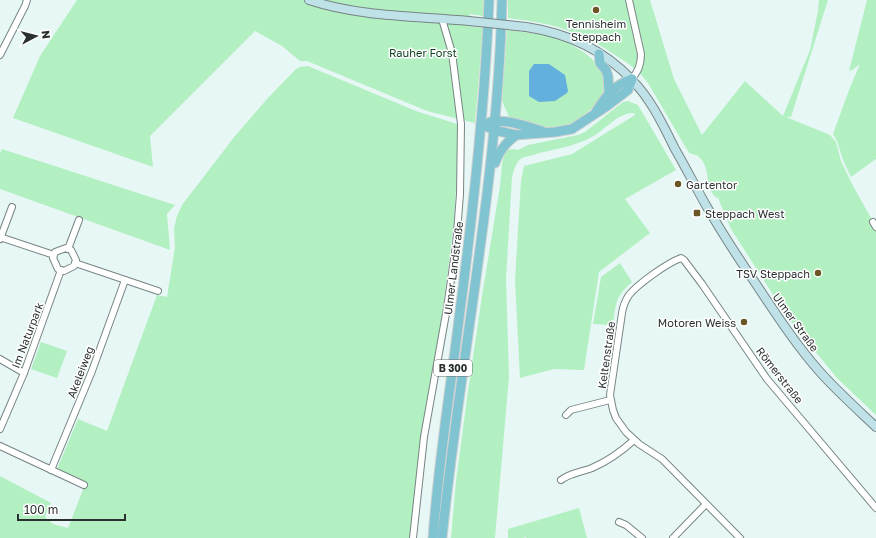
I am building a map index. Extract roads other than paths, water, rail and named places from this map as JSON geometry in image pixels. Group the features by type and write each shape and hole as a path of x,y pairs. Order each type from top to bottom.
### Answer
{"main road":[{"name":"Ulmer Landstraße","path":"433,538 438,486 467,261 485,79 489,0"},
{"name":"B 300","path":"442,538 456,411 490,178 495,125 502,0"},
{"path":"599,54 600,63 606,70 608,76 609,93"},
{"path":"495,125 516,135 547,133 572,129 586,121 628,90 634,77"},
{"path":"595,113 609,93 622,83 634,77"},
{"path":"481,124 495,125 510,122 547,133"},
{"path":"490,178 499,152 504,145 516,135"}],"street":[{"path":"0,55 27,0"},
{"name":"Ulmer Straße","path":"309,0 328,6 354,10 540,29 564,36 587,46 634,77 662,122 707,207 733,250 777,316 819,371 876,427"},
{"path":"629,0 641,54 641,63 634,77"},
{"path":"413,538 424,437 456,245 460,194 461,124 452,53 442,19"},
{"path":"12,207 0,237 54,255"},
{"path":"68,249 79,220"},
{"path":"66,248 68,249 71,250 76,260 74,266 64,271 58,269 53,258 55,252 66,248"},
{"name":"Römerstraße","path":"672,263 681,258 684,260 767,379 876,508"},
{"path":"75,263 158,291"},
{"name":"Keltenstraße","path":"672,263 637,288 629,296 623,306 610,400 618,422 634,440 662,459 740,538"},
{"name":"Im Naturpark","path":"0,429 24,373 62,270"},
{"name":"Akeleiweg","path":"51,470 92,371 125,280"},
{"path":"0,359 24,373"},
{"path":"566,415 571,410 610,400"},
{"path":"561,480 566,476 604,462 620,452 634,440"},
{"path":"0,446 84,485"},
{"path":"675,537 706,504"},
{"path":"619,522 626,525 642,538"}],"water":[{"path":"534,64 549,64 565,75 568,91 567,93 555,101 539,102 529,96 529,71"}],"place":[{"name":"Tennisheim Steppach","path":"596,10"},
{"name":"Gartentor","path":"678,184"},
{"name":"Steppach West","path":"697,213"},
{"name":"TSV Steppach","path":"818,273"},
{"name":"Motoren Weiss","path":"744,322"}],"park label":[{"name":"Rauher Forst","path":"423,52"}]}
